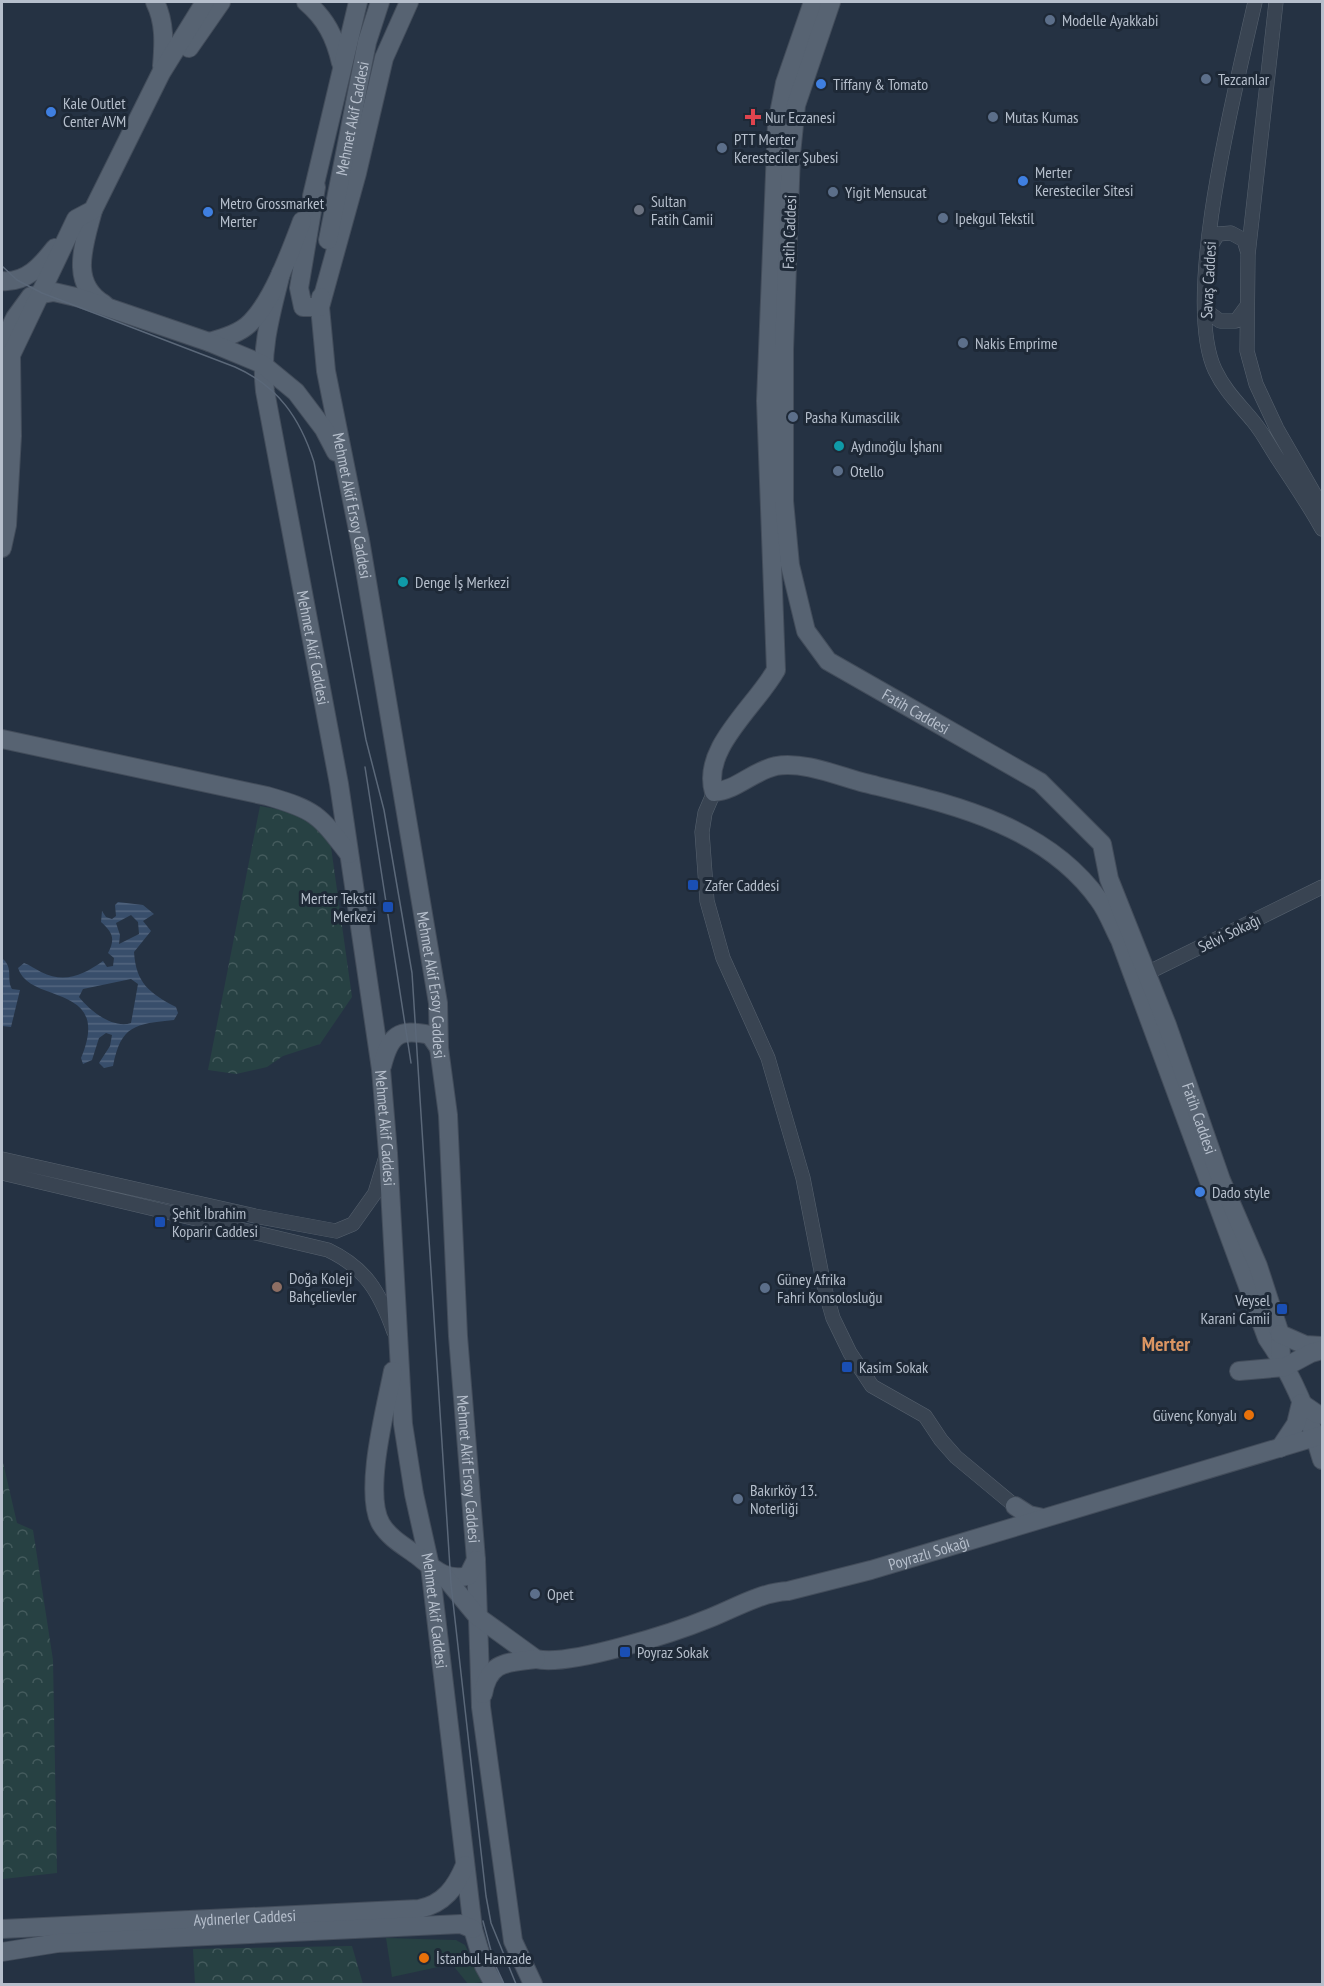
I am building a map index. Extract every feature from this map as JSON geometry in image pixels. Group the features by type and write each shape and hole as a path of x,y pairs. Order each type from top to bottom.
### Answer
{"main road":[{"path":"154,2 160,12 164,41 161,73"},
{"path":"116,311 92,297 83,277 81,256 93,210 161,73 205,2"},
{"path":"161,73 179,62 221,2"},
{"path":"306,2 321,15 335,39 342,67"},
{"path":"320,307 303,307 299,288 316,187 358,2"},
{"name":"Mehmet Akif Caddesi","path":"320,307 323,264 345,142 367,42 380,2"},
{"name":"Mehmet Akif Ersoy Caddesi","path":"409,2 384,58 357,173 320,307 326,371 346,472 438,1003 439,1048 448,1115 458,1336 476,1560 480,1707 513,1941 533,1984"},
{"name":"Fatih Caddesi","path":"813,2 785,83 777,124 766,401 776,670 764,692 716,752 711,771 714,792 727,791 743,780 776,766 805,767 958,807 999,823 1040,843 1074,871 1100,901 1141,976 1221,1180 1258,1266 1280,1334 1283,1363"},
{"name":"Fatih Caddesi","path":"831,2 796,105 791,154 784,350 784,501 790,565 806,631 828,661 1050,790 1102,844 1109,879 1141,976 1267,1338 1283,1363 1300,1403 1319,1436 1323,1460"},
{"path":"209,342 230,336 251,322 281,273 316,187"},
{"path":"2,281 11,282 38,270 76,219 93,210"},
{"path":"2,548 7,525 12,436 11,355 76,219"},
{"name":"Mehmet Akif Caddesi","path":"281,273 265,338 262,364 268,414 351,857 381,1069 403,1424 414,1494 437,1571 473,1929 484,1966 494,1984"},
{"path":"2,345 25,304 32,296 42,293 62,294 209,342 262,364 296,392 324,429 346,472"},
{"path":"775,624 792,619 804,623"},
{"path":"2,739 302,806 322,820 351,857"},
{"path":"381,1069 387,1047 393,1038 406,1031 430,1035 439,1048"},
{"path":"1280,1334 1305,1345 1323,1348"},
{"path":"398,1342 375,1472 375,1506 380,1523 390,1536 437,1571 478,1617 536,1659"},
{"path":"1239,1371 1283,1363 1323,1348"},
{"path":"1280,1448 1296,1424 1300,1403 1317,1414 1323,1415"},
{"name":"Poyrazlı Sokağı","path":"480,1707 490,1671 504,1663 536,1659 548,1662 582,1657 705,1620 775,1592 788,1591 871,1570 1319,1436"},
{"path":"1005,1529 1014,1521 1015,1506 1029,1515 1043,1518"},
{"path":"437,1571 468,1576 476,1560"},
{"name":"Aydınerler Caddesi","path":"2,1929 419,1909 433,1906 444,1898 457,1883 466,1863"},
{"name":"Aydınerler Caddesi","path":"2,1952 69,1942 461,1924 473,1929"},
{"path":"2,1940 2,1945"}],"street":[{"name":"Savaş Caddesi","path":"1256,2 1231,107 1209,248 1205,310 1206,333 1218,376 1228,394 1254,422 1323,529"},
{"path":"1276,2 1248,255 1247,351 1256,384 1277,429 1323,507"},
{"path":"1209,248 1218,234 1231,233 1244,240 1248,255"},
{"path":"1205,310 1220,321 1236,321 1247,306"},
{"name":"Fatih Caddesi","path":"714,792 705,813 702,832 707,901 723,958 768,1058 803,1178 824,1286 833,1318 850,1353 872,1386 925,1416 956,1457 1015,1506"},
{"name":"Selvi Sokağı","path":"1141,976 1323,887"},
{"path":"2,1159 255,1216 336,1231 353,1224 375,1193 388,1153"},
{"path":"2,1173 328,1250 349,1260 371,1283 385,1308 398,1342"}],"green space":[{"path":"260,806 293,813 310,820 325,835 331,847 352,997 320,1044 283,1056 267,1067 236,1074 208,1070"},
{"path":"2,1458 17,1523 33,1530 53,1660 57,1873 3,1879"},
{"path":"386,1938 456,1940 465,1945 483,1982 468,1984 452,1964 392,1977"},
{"path":"352,1946 363,1984 195,1984 193,1949"}],"water":[{"path":"118,902 143,905 154,914 143,921 151,931 134,952 135,963 141,979 151,992 176,1007 178,1013 174,1020 149,1023 132,1029 120,1042 113,1066 104,1068 99,1063 110,1046 112,1035 106,1033 99,1038 92,1060 83,1064 81,1058 88,1034 86,1017 78,1006 66,998 37,987 25,979 18,968 24,963 50,976 66,977 81,974 103,961 107,967 113,966 114,958 108,953 112,936 101,922 102,911 106,917 112,919 116,916 115,905","holes":["131,915 138,922 139,934 119,944 120,935 116,923","131,979 138,984 131,1023 117,1023 102,1018 79,997 83,989"]},
{"path":"2,958 9,969 12,989 20,990 11,1027 2,1026"}],"tram line":[{"path":"2,266 17,280 42,293 235,367 250,375 264,384 285,405 302,431 314,462 366,740 384,810 412,973 451,1584 486,1896 491,1923 516,1984"},
{"path":"365,767 411,1063"},
{"path":"483,1921 494,1962 504,1984"}],"place":[{"name":"Modelle Ayakkabi","path":"1050,20"},
{"name":"Tezcanlar","path":"1206,79"},
{"name":"Tiffany & Tomato","path":"821,84"},
{"name":"Kale Outlet Center AVM","path":"51,112"},
{"name":"Nur Eczanesi","path":"753,117"},
{"name":"Mutas Kumas","path":"993,117"},
{"name":"PTT Merter Keresteciler Şubesi","path":"722,148"},
{"name":"Merter Keresteciler Sitesi","path":"1023,181"},
{"name":"Yigit Mensucat","path":"833,192"},
{"name":"Sultan Fatih Camii","path":"639,210"},
{"name":"Metro Grossmarket Merter","path":"208,212"},
{"name":"Ipekgul Tekstil","path":"943,218"},
{"name":"Nakis Emprime","path":"963,343"},
{"name":"Pasha Kumascilik","path":"793,417"},
{"name":"Aydınoğlu İşhanı","path":"839,446"},
{"name":"Otello","path":"838,471"},
{"name":"Denge İş Merkezi","path":"403,582"},
{"name":"Zafer Caddesi","path":"693,885"},
{"name":"Merter Tekstil Merkezi","path":"388,907"},
{"name":"Dado style","path":"1200,1192"},
{"name":"Şehit İbrahim Koparir Caddesi","path":"160,1222"},
{"name":"Doğa Koleji Bahçelievler","path":"277,1287"},
{"name":"Güney Afrika Fahri Konsolosluğu","path":"765,1288"},
{"name":"Veysel Karani Camii","path":"1282,1309"},
{"name":"Kasim Sokak","path":"847,1367"},
{"name":"Güvenç Konyalı","path":"1249,1415"},
{"name":"Bakırköy 13. Noterliği","path":"738,1499"},
{"name":"Opet","path":"535,1594"},
{"name":"Poyraz Sokak","path":"625,1652"},
{"name":"İstanbul Hanzade","path":"424,1958"}],"district":[{"name":"Merter","path":"1166,1344"}]}
